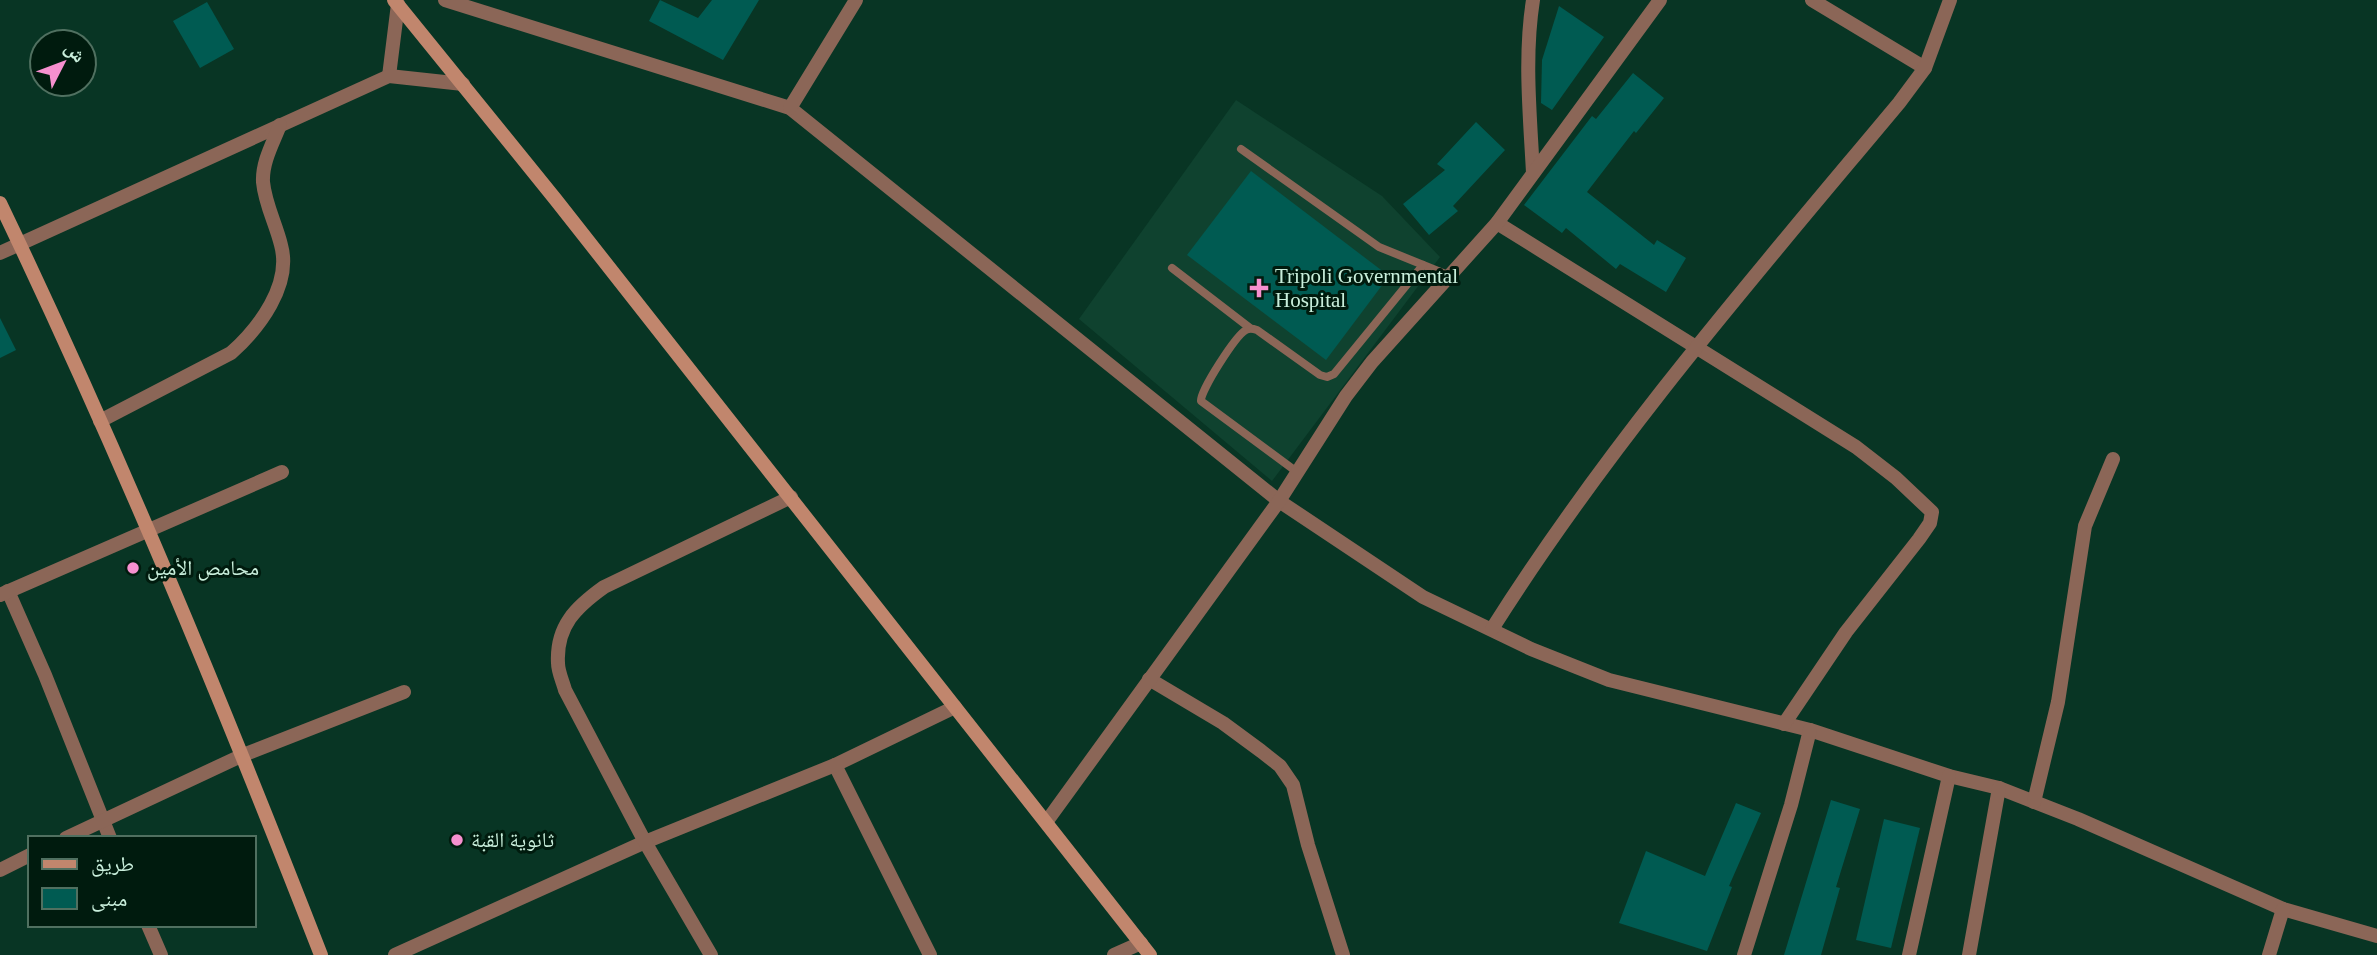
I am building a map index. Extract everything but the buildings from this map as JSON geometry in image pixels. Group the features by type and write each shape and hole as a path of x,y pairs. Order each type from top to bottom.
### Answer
{"main road":[{"path":"396,2 791,497 1150,955"},
{"path":"0,203 148,529 243,755 321,955"}],"street":[{"path":"445,0 790,108 1279,501 1423,597 1531,649 1609,680 1811,730 1949,776 1999,788 2078,818 2283,909 2377,936"},
{"path":"790,108 856,0"},
{"path":"1533,0 1529,27 1528,82 1533,173"},
{"path":"1046,821 1279,501 1352,387 1448,275 1497,223 1660,0"},
{"path":"1812,0 1925,68"},
{"path":"1492,629 1533,566 1627,437 1925,68 1950,0"},
{"path":"389,76 396,2"},
{"path":"0,253 389,76 463,84"},
{"path":"100,421 231,354 263,319 274,300 281,275 282,248 268,208 263,181 266,160 280,125"},
{"path":"1497,223 1856,447 1932,512 1930,523 1846,632 1784,724"},
{"path":"2034,802 2058,702 2085,526 2113,459"},
{"path":"109,836 46,676 4,593 282,472"},
{"path":"711,955 645,842 565,690 558,663 563,629 578,605 604,587 791,497"},
{"path":"1149,679 1223,723 1280,766 1293,785 1308,845 1342,955"},
{"path":"70,836 243,755 404,692"},
{"path":"395,955 645,842 835,765 955,707"},
{"path":"1744,955 1787,818 1811,730"},
{"path":"835,765 930,955"},
{"path":"1909,955 1949,776"},
{"path":"1969,955 1999,788"},
{"path":"0,870 28,856"},
{"path":"2269,955 2283,909"},
{"path":"149,927 162,955"},
{"path":"1114,955 1141,943"}],"lane":[{"path":"1241,149 1379,247 1448,275"},
{"path":"1172,268 1250,328 1327,377 1341,366 1423,265"},
{"path":"1250,328 1216,368 1203,389 1201,401 1297,472"}],"shaded area":[{"name":"Tripoli Governmental Hospital","path":"1236,100 1382,196 1440,257 1272,481 1079,319"}],"place":[{"name":"Tripoli Governmental Hospital","path":"1259,288"},
{"name":"محامص الأمين","path":"133,568"},
{"name":"ثانوية القبة","path":"457,840"}]}
